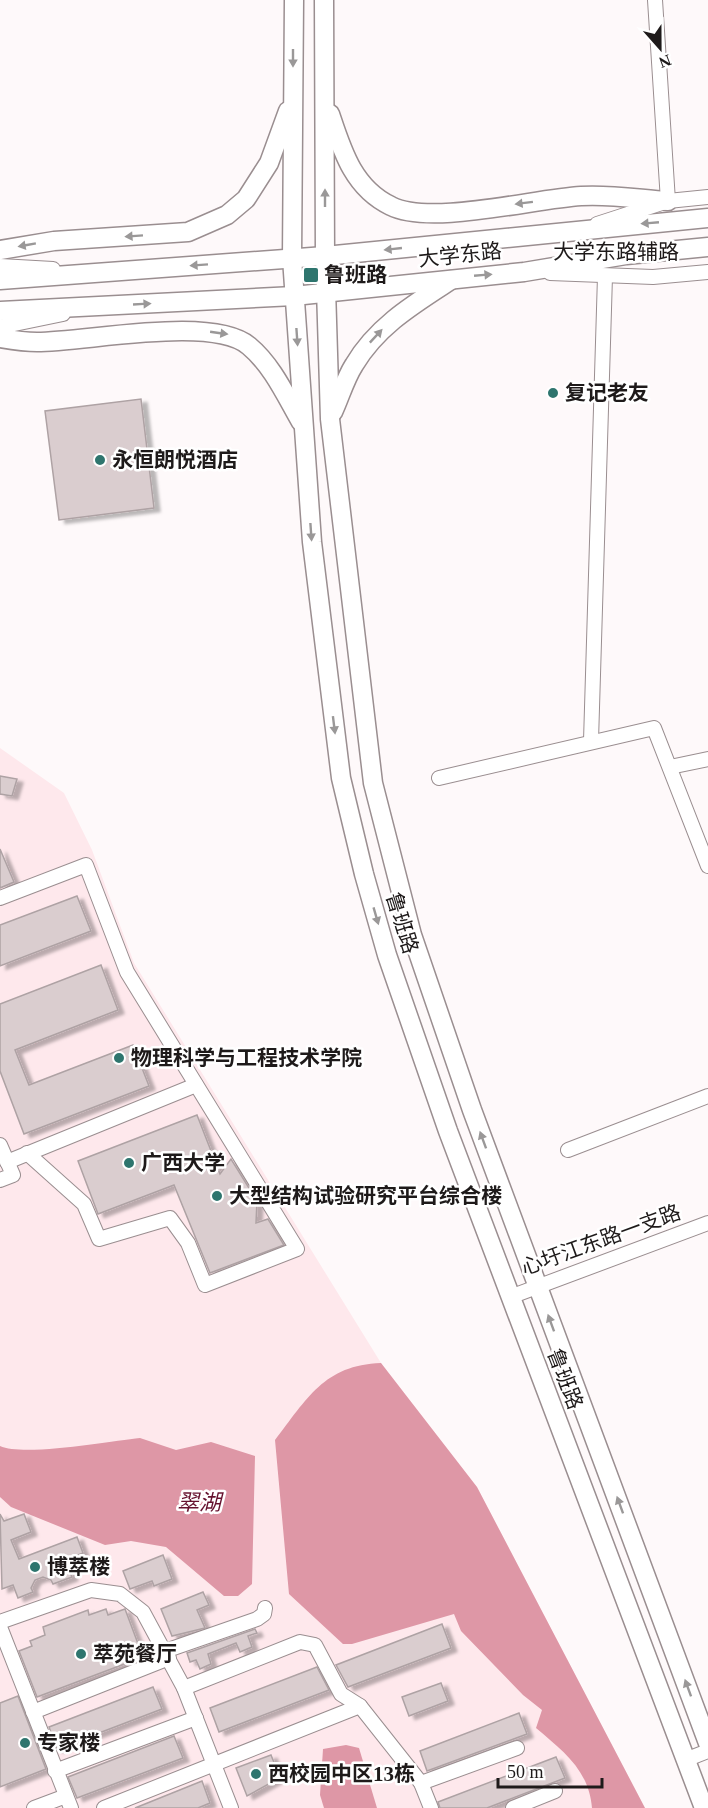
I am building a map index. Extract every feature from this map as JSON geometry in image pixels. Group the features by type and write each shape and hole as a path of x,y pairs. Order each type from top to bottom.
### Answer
{"main road":[{"name":"鲁班路","path":"294,0 292,258 303,426 312,542 339,766 356,842 387,955 510,1297 704,1808"},
{"name":"鲁班路","path":"324,0 325,256 330,419 373,783 412,935 465,1088 708,1743"},
{"path":"0,250 54,241 188,232 226,216 246,198 269,163 293,98"},
{"path":"325,98 345,160 366,189 393,207 423,215 582,196 668,201"},
{"name":"大学东路","path":"0,280 325,256 708,218"},
{"name":"大学东路","path":"0,311 294,296 524,272 626,255 708,247"},
{"path":"330,419 353,366 375,335 404,310 454,278"},
{"path":"0,338 35,342 201,330 230,335 249,346 271,371 303,426"}],"street":[{"path":"656,0 668,201"},
{"name":"大学东路辅路","path":"578,230 668,201 708,197"},
{"path":"0,266 100,272"},
{"name":"大学东路辅路","path":"524,272 653,277 708,272"},
{"path":"591,741 605,276"},
{"path":"0,327 101,306"},
{"path":"439,778 654,728 708,866"},
{"path":"670,767 708,759"},
{"path":"0,898 86,865 127,972 297,1249 205,1285 188,1244 170,1218 99,1239 84,1204 27,1153"},
{"path":"7,1161 196,1085"},
{"path":"567,1150 708,1096"},
{"path":"0,1145 13,1175 0,1180"},
{"name":"心圩江东路一支路","path":"510,1297 708,1222"},
{"path":"34,1808 68,1802 0,1625 91,1590 120,1594 142,1612 184,1689 231,1808"},
{"path":"33,1712 257,1619 264,1614 265,1608"},
{"path":"184,1689 300,1642 315,1645 341,1694 360,1706 421,1783 431,1808"},
{"path":"104,1808 360,1706"},
{"path":"55,1771 196,1718"},
{"path":"421,1783 517,1748"},
{"path":"685,1760 708,1751"},
{"path":"513,1808 555,1791"}],"shaded area":[{"name":"广西大学","path":"0,748 64,793 92,850 134,963 381,1363 477,1487 645,1808 0,1808"}],"water":[{"path":"381,1363 477,1487 645,1808 592,1808 586,1783 573,1762 536,1728 542,1710 523,1695 461,1631 454,1614 352,1644 343,1644 289,1594 275,1440 308,1398 331,1377 361,1365"},
{"name":"翠湖","path":"140,1438 176,1450 211,1442 255,1456 252,1584 238,1596 224,1596 166,1547 131,1541 105,1545 11,1507 0,1497 0,1446 12,1449 47,1449"},
{"path":"346,1745 359,1748 377,1808 324,1808 320,1795 323,1749"}],"building":[{"name":"永恒朗悦酒店","path":"141,399 154,508 59,520 45,411"},
{"path":"0,776 17,779 12,796 0,794"},
{"path":"0,849 14,882 0,888"},
{"path":"77,896 91,931 0,966 0,925"},
{"name":"物理科学与工程技术学院","path":"101,965 118,1010 15,1050 29,1085 133,1045 149,1086 24,1134 0,1071 0,1004"},
{"name":"大型结构试验研究平台综合楼","path":"197,1115 220,1174 231,1159 257,1201 256,1223 268,1219 284,1245 210,1273 174,1185 98,1214 78,1161"},
{"name":"博萃楼","path":"0,1514 4,1521 24,1514 31,1532 11,1540 19,1559 77,1537 83,1553 73,1557 76,1565 68,1568 72,1577 53,1584 51,1580 43,1577 35,1580 31,1588 33,1592 18,1598 13,1585 2,1589"},
{"path":"163,1555 172,1579 154,1586 152,1581 130,1589 123,1571"},
{"path":"203,1592 209,1605 197,1610 205,1628 172,1636 161,1609"},
{"name":"萃苑餐厅","path":"106,1609 108,1615 125,1609 143,1657 37,1697 19,1651 32,1646 30,1641 45,1635 43,1627 88,1610 89,1615"},
{"path":"442,1624 451,1648 348,1687 336,1665"},
{"path":"255,1629 257,1633 248,1636 252,1647 240,1652 236,1643 208,1654 211,1664 200,1669 196,1660 190,1662 187,1653"},
{"path":"317,1667 329,1690 219,1732 210,1708"},
{"path":"441,1683 448,1701 409,1716 402,1697"},
{"path":"153,1687 162,1709 57,1749 49,1727"},
{"name":"专家楼","path":"18,1696 46,1769 0,1787 0,1703"},
{"path":"519,1713 527,1734 427,1771 420,1751"},
{"path":"174,1736 183,1758 77,1798 68,1777"},
{"name":"西校园中区13栋","path":"271,1755 277,1770 272,1772 276,1780 247,1796 236,1768"},
{"path":"556,1757 565,1778 487,1808 440,1808 438,1802"},
{"path":"202,1781 210,1803 198,1808 135,1808"}],"place":[{"name":"鲁班路","path":"311,275"},
{"name":"复记老友","path":"553,393"},
{"name":"永恒朗悦酒店","path":"100,460"},
{"name":"物理科学与工程技术学院","path":"119,1058"},
{"name":"广西大学","path":"129,1163"},
{"name":"大型结构试验研究平台综合楼","path":"217,1196"},
{"name":"博萃楼","path":"35,1567"},
{"name":"萃苑餐厅","path":"81,1654"},
{"name":"专家楼","path":"25,1743"},
{"name":"西校园中区13栋","path":"256,1774"}]}
